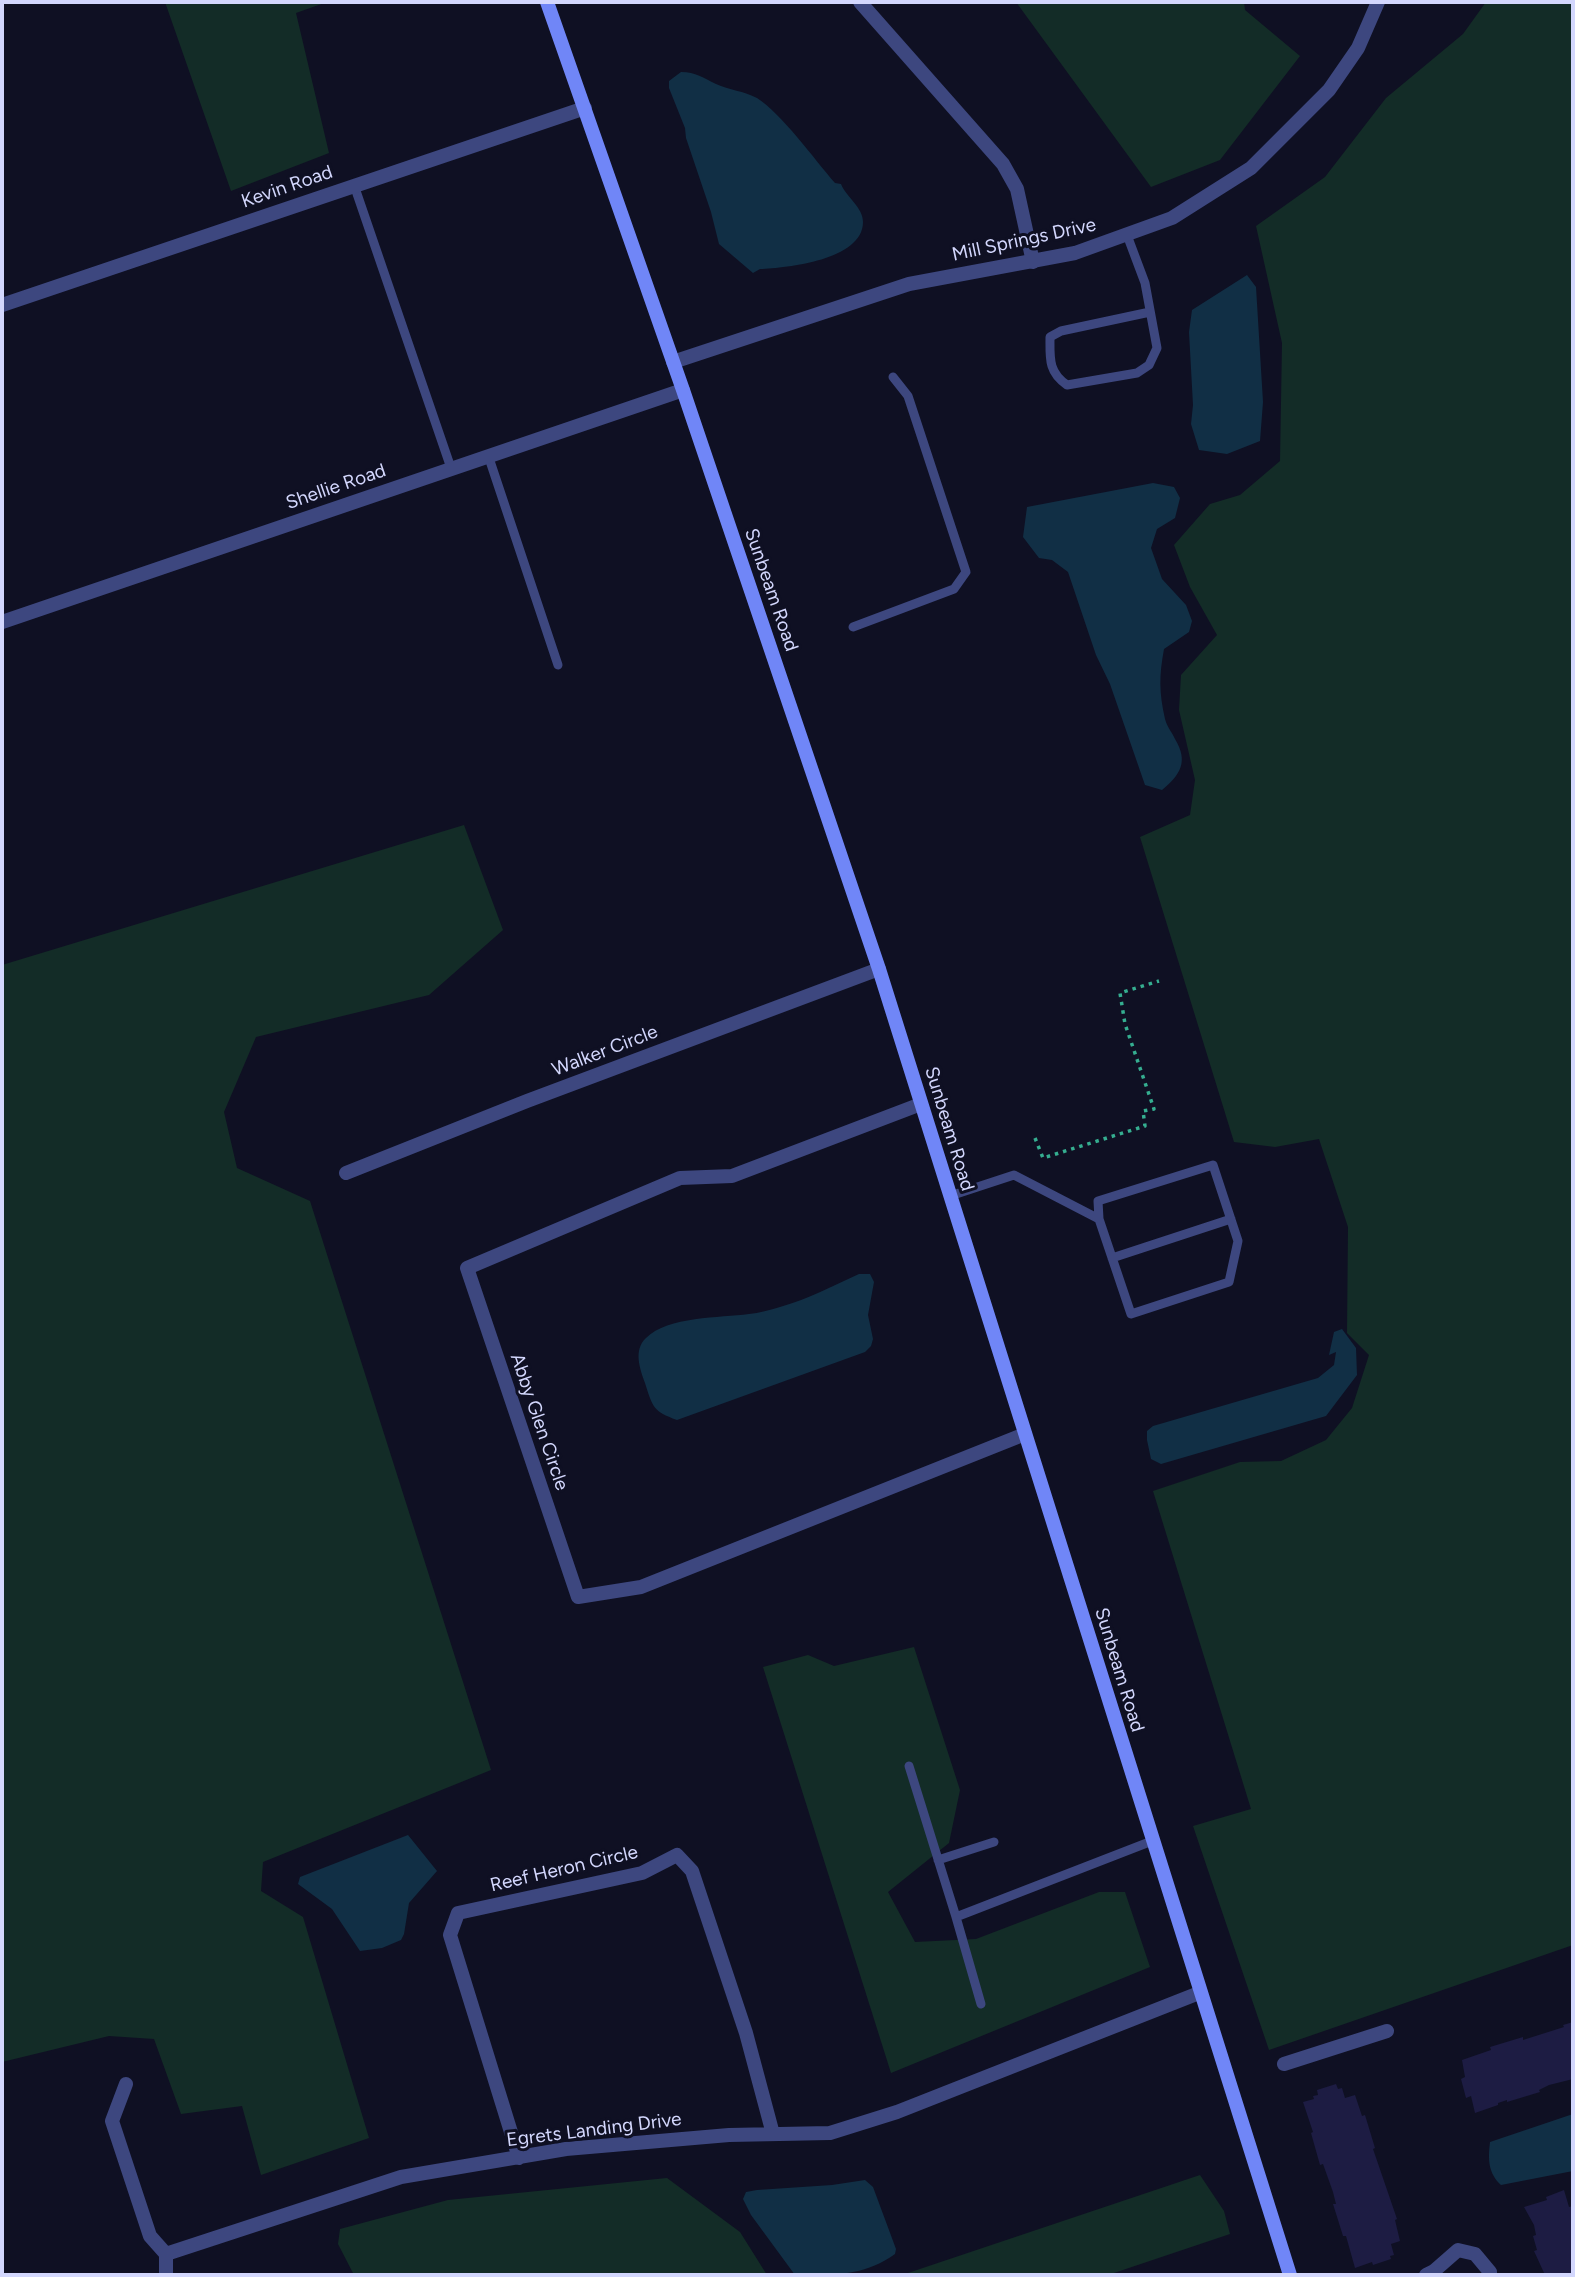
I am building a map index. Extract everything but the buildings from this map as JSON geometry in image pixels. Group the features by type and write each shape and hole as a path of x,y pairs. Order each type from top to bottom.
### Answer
{"street":[{"name":"Sunbeam Road","path":"547,2 683,390 879,969 1199,1993 1290,2275"},
{"path":"860,2 1003,164 1017,189 1033,262"},
{"name":"Mill Springs Drive","path":"673,362 909,284 1075,253 1172,218 1251,168 1329,90 1358,48 1378,2"},
{"name":"Kevin Road","path":"2,305 585,108"},
{"name":"Shellie Road","path":"2,622 683,390"},
{"name":"Walker Circle","path":"346,1173 527,1101 879,969"},
{"name":"Abby Glen Circle","path":"922,1104 732,1176 680,1178 467,1268 578,1597 641,1587 1025,1434"},
{"name":"Reef Heron Circle","path":"519,2158 450,1935 458,1913 642,1873 677,1855 692,1871 746,2033 773,2134"},
{"name":"Egrets Landing Drive","path":"166,2254 401,2176 566,2149 729,2135 830,2133 897,2112 1199,1993"},
{"path":"1284,2064 1387,2031"},
{"path":"126,2084 112,2121 150,2236 166,2254 166,2275"},
{"path":"1426,2275 1458,2250 1475,2255 1490,2275"}],"lane":[{"path":"354,185 451,468"},
{"path":"1127,235 1144,283 1150,312 1157,348 1149,365 1137,373 1067,385 1056,378 1050,362 1049,337 1061,331 1150,312"},
{"path":"853,627 954,589 966,572 908,396 893,377"},
{"path":"488,455 558,664"},
{"path":"1213,1165 1231,1219 1238,1241 1229,1282 1131,1314 1099,1219 1098,1201 1213,1165"},
{"path":"950,1196 1014,1175 1099,1219"},
{"path":"1112,1258 1231,1219"},
{"path":"909,1766 981,2004"},
{"path":"956,1917 1152,1841"},
{"path":"938,1860 994,1842"}],"path":[{"path":"1035,1138 1043,1158 1145,1126 1143,1111 1154,1109 1125,1024 1120,993 1159,981"}],"green space":[{"path":"165,2 327,2 296,13 329,153 231,191"},
{"path":"1016,2 1244,2 1245,10 1300,56 1220,160 1151,187"},
{"path":"1486,2 1573,2 1573,1945 1269,2050 1193,1826 1251,1809 1153,1491 1240,1462 1281,1461 1326,1440 1352,1408 1369,1355 1347,1333 1348,1227 1319,1139 1275,1147 1234,1142 1140,837 1190,815 1195,780 1179,710 1181,675 1217,635 1190,587 1174,545 1210,504 1240,495 1280,461 1282,343 1256,226 1325,177 1386,98 1463,34"},
{"path":"464,825 503,930 429,995 256,1037 224,1112 237,1168 310,1201 491,1770 263,1862 261,1891 303,1917 369,2138 261,2175 242,2106 181,2114 154,2039 109,2036 2,2062 2,965"},
{"path":"914,1647 960,1790 949,1843 888,1892 915,1942 976,1939 1099,1892 1125,1892 1150,1967 891,2073 763,1667 808,1655 834,1666"},
{"path":"1200,2175 1224,2211 1230,2234 1108,2275 902,2275"},
{"path":"667,2178 740,2232 767,2275 354,2275 338,2244 340,2229 448,2200"}],"water":[{"path":"681,72 695,74 757,98 776,114 835,183 841,184 860,212 863,222 860,235 851,245 822,259 787,267 760,269 753,273 719,244 685,128 669,88 669,81"},
{"path":"1247,275 1256,287 1263,402 1260,441 1227,454 1199,450 1191,424 1193,405 1189,332 1192,310"},
{"path":"1153,483 1174,487 1180,498 1175,518 1157,529 1151,548 1162,579 1186,605 1192,621 1189,632 1164,649 1162,700 1166,722 1179,747 1182,761 1174,779 1162,790 1145,785 1068,572 1052,560 1039,558 1023,537 1027,507"},
{"path":"859,1274 870,1274 874,1282 868,1315 873,1339 865,1352 677,1420 655,1408 641,1372 639,1354 642,1343 656,1331 681,1322 753,1314 790,1304"},
{"path":"1342,1329 1356,1348 1357,1375 1326,1416 1161,1464 1151,1459 1147,1431 1153,1426 1318,1378 1334,1365 1336,1352 1329,1355 1334,1332"},
{"path":"408,1835 437,1871 409,1903 401,1940 382,1948 360,1951 332,1909 298,1884 300,1877"},
{"path":"1573,2114 1573,2171 1501,2185 1490,2165 1490,2142"},
{"path":"865,2180 873,2187 896,2249 895,2254 883,2262 847,2273 795,2275 751,2215 743,2199 746,2192 757,2190"}]}
